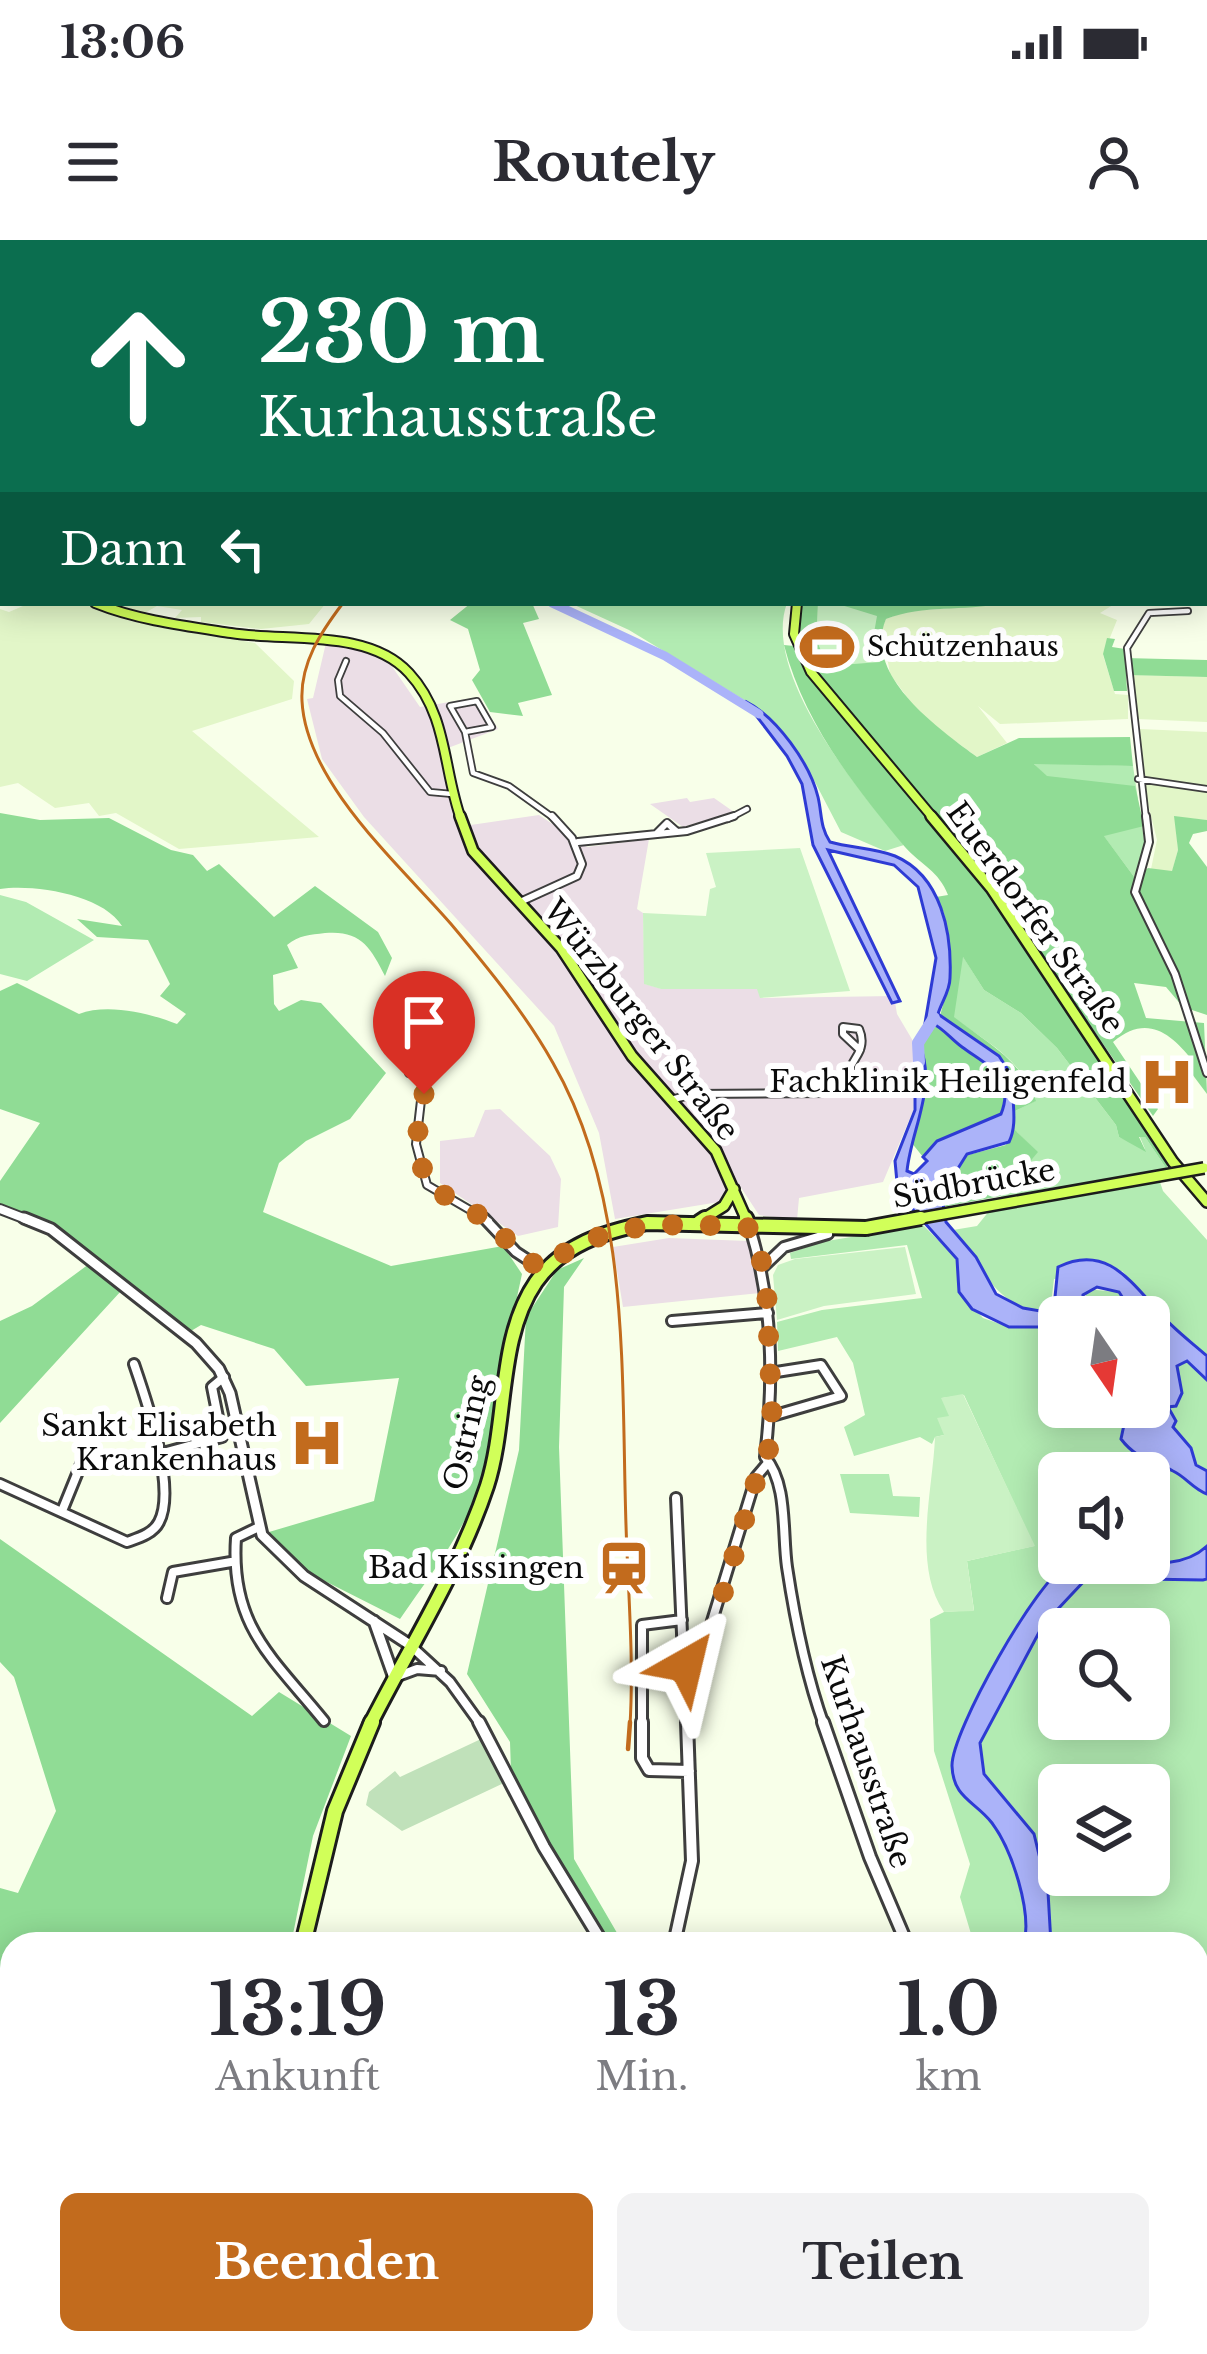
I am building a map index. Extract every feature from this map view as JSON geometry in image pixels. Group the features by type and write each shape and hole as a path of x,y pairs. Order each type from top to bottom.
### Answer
{"main road":[{"name":"Würzburger Straße","path":"102,606 233,634 333,641 385,656 409,673 448,745 452,790 473,851 561,948 632,1056 716,1151 751,1228"},
{"name":"Euerdorfer Straße","path":"797,606 794,634 811,672 991,888 1174,1162 1207,1202"},
{"name":"Südbrücke","path":"751,1228 828,1234 1206,1167"},
{"path":"696,1223 724,1207 734,1189"},
{"path":"742,1208 788,1231"},
{"path":"542,1269 578,1244 616,1230 696,1223 751,1228"},
{"name":"Ostring","path":"306,1932 339,1794 491,1475 506,1409 515,1320 542,1269"}],"street":[{"path":"1188,611 1149,613 1127,648 1149,853 1135,892 1175,974 1207,1073"},
{"path":"346,661 338,680 340,696 383,733 430,792 452,790"},
{"path":"465,732 492,727 477,701 450,706 465,732 473,772 516,790 578,842 584,861 577,876 518,902"},
{"path":"1138,779 1207,789"},
{"path":"578,842 710,827 747,809"},
{"path":"670,1100 694,1094 827,1093 840,1085 860,1049"},
{"path":"409,1073 419,1075 423,1083 416,1144 427,1185 494,1224 516,1252 542,1269"},
{"path":"0,1209 51,1229 196,1342 224,1377 259,1527 285,1561 443,1672 481,1719 549,1856 596,1932"},
{"name":"Kurhausstraße","path":"751,1228 764,1267 768,1313 772,1416 767,1464 777,1471 787,1567 812,1692 870,1857 903,1932"},
{"path":"764,1267 784,1247 828,1234"},
{"path":"673,1322 768,1313"},
{"path":"0,1484 127,1542 139,1539 160,1518 159,1454 134,1364"},
{"path":"770,1373 821,1365 841,1396 772,1416"},
{"path":"159,1454 222,1437 212,1387 224,1377"},
{"path":"62,1511 83,1457"},
{"path":"677,1932 692,1861 686,1706 757,1477 767,1464"},
{"path":"676,1498 683,1639 686,1665 695,1675"},
{"path":"259,1527 236,1538 231,1562 240,1615 325,1721"},
{"path":"167,1598 173,1572 209,1562 231,1562"},
{"path":"682,1620 642,1625 644,1765 656,1772 689,1771"},
{"path":"374,1622 394,1678 417,1669 443,1672"}],"shaded area":[{"path":"326,643 362,650 391,665 420,707 479,697 498,729 440,751 457,827 539,815 587,847 649,839 637,909 643,913 645,984 662,989 758,989 761,998 894,996 897,1014 913,1041 915,1080 913,1111 883,1182 799,1198 797,1220 759,1215 740,1186 724,1193 719,1202 615,1219 599,1133 554,1026 364,817 322,759 307,699 313,698"},
{"path":"687,798 690,802 714,798 734,812 683,827 650,804"},
{"path":"500,1109 550,1156 561,1179 558,1227 518,1236 440,1183 440,1141 474,1137 485,1110"},
{"path":"669,1238 748,1241 760,1293 623,1307 613,1247"}],"green space":[{"path":"23,606 90,606 130,621 255,643 294,681 292,699 192,731 319,837 179,849 116,813 99,816 89,803 55,808 18,783 0,787 0,609 9,612"},
{"path":"116,606 157,606 143,614"},
{"path":"157,606 324,606 309,624 261,629 201,622 201,617 175,618 182,610"},
{"path":"467,606 533,606 539,619 523,623 552,695 518,703 523,716 490,712 472,680 480,670 468,629 450,620"},
{"path":"577,606 787,606 783,632 801,697 841,764 904,845 885,851 841,832 804,761 754,706 629,630"},
{"path":"802,606 818,606 817,641 880,661 876,644 836,606 980,606 915,611 886,619 881,640 885,660 894,680 925,716 977,757 1019,738 1130,737 1133,766 1034,764 1047,776 1135,786 1144,826 1104,836 1135,878 1148,868 1172,871 1178,850 1174,816 1207,820 1207,831 1193,834 1189,843 1207,867 1207,1015 1183,1007 1166,987 1134,983 1146,1018 1204,1023 1207,1094 1189,1070 1193,1061 1175,1042 1157,1030 1136,1029 1113,1042 1158,1109 1153,1116 972,855 807,662 797,626"},
{"path":"818,606 844,606 877,616 874,633 880,662 827,666 817,641"},
{"path":"1111,606 1100,613 1117,620 1103,655 1115,694 1128,695 1128,719 1000,724 978,706 1007,743 977,757 921,716 890,674 882,628 886,619 918,607"},
{"path":"1107,638 1115,639 1112,647 1125,649 1124,658 1207,660 1207,677 1126,675 1127,691 1114,691 1103,654"},
{"path":"784,645 794,646 802,666 959,851 1170,1163 1166,1168 1145,1137 1139,1137 1146,1152 1119,1137 1116,1125 1057,1048 1021,1013 984,990 963,957 954,1017 1012,1063 1036,1101 1015,1111 1010,1092 1014,1079 999,1057 940,1016 951,975 944,913 936,897 948,895 935,874 886,824 833,752 804,701"},
{"path":"1130,675 1207,677 1207,722 1137,719"},
{"path":"1140,729 1207,732 1207,820 1175,817 1178,850 1172,872 1151,869 1157,840 1142,779"},
{"path":"1033,763 1133,766 1145,847 1135,878 1103,835"},
{"path":"0,813 40,820 109,818 171,850 193,855 207,871 219,864 274,917 315,886 378,932 392,958 385,976 369,948 347,934 310,935 287,945 298,968 273,975 274,1004 279,1011 301,1000 321,1003 386,1073 350,1119 306,1141 279,1163 263,1212 391,1266 503,1246 522,1274 484,1474 458,1532 400,1619 307,1572 269,1532 374,1501 399,1378 306,1386 274,1349 201,1325 191,1331 55,1227 0,1205 0,1181 40,1123 0,1109 0,991 17,983 79,1014 128,1011 177,1024 186,1014 160,996 170,984 148,940 97,937 77,919 122,926 100,906 49,890 0,889"},
{"path":"800,848 850,991 760,998 757,989 661,989 644,984 643,913 706,916 710,889 716,887 706,853"},
{"path":"0,895 26,902 94,940 27,981 0,974"},
{"path":"962,955 984,990 1021,1013 1057,1048 1116,1125 1119,1137 1145,1149 1139,1135 1145,1137 1166,1168 1159,1179 1163,1191 1207,1240 1207,1932 970,1932 960,1897 970,1864 934,1751 930,1619 944,1612 974,1610 967,1561 1034,1546 964,1395 942,1398 950,1416 944,1435 935,1437 932,1444 920,1437 854,1456 844,1427 865,1415 853,1363 837,1337 778,1351 777,1322 822,1310 922,1298 907,1245 791,1259 790,1253 821,1242 923,1225 957,1259 959,1292 983,1318 1009,1327 1038,1327 1038,1428 1170,1428 1170,1296 1086,1296 1087,1289 1145,1295 1122,1271 1054,1279 1052,1296 1038,1296 1038,1311 1023,1307 989,1281 953,1230 977,1226 1037,1152 1013,1128 1015,1111 1035,1101 1021,1073 953,1017"},
{"path":"932,1023 985,1058 1002,1084 1004,1099 1001,1114 937,1141 923,1157 911,1142 924,1094 920,1046"},
{"path":"1013,1128 1038,1152 1001,1196 942,1207 940,1185 958,1170 964,1156 1006,1145"},
{"path":"905,1247 916,1294 824,1306 777,1320 773,1275 778,1265"},
{"path":"584,1258 564,1287 559,1447 574,1859 617,1932 603,1932 551,1853 511,1771 510,1742 467,1674 519,1450 526,1317 557,1270"},
{"path":"89,1264 121,1291 0,1423 0,1321 32,1306"},
{"path":"963,1394 1035,1546 967,1561 974,1611 944,1612 929,1572 929,1503 935,1437 944,1435 937,1418 949,1416 941,1398"},
{"path":"840,1474 889,1474 893,1496 920,1497 919,1517 850,1513"},
{"path":"0,1539 252,1716 279,1692 351,1736 313,1836 293,1932 0,1932 0,1888 18,1893 56,1811 14,1677 0,1662"},
{"path":"481,1739 506,1782 402,1831 366,1805 369,1792 395,1771 400,1777"}],"water":[{"path":"745,701 769,718 800,756 814,784 830,842 895,856 924,877 934,892 946,925 950,961 950,983 938,1014 999,1056 1014,1079 1009,1142 967,1154 940,1184 946,1222 976,1257 996,1294 1038,1311 1038,1327 1009,1327 972,1309 959,1292 957,1259 898,1193 895,1161 915,1110 915,1045 920,1046 926,1077 907,1171 914,1174 927,1161 923,1157 937,1141 1001,1114 1005,1090 989,1066 940,1028 932,1023 924,1029 936,958 918,887 894,865 828,850 900,1001 892,1003 813,845 802,784"},
{"path":"1075,1261 1103,1262 1144,1296 1122,1296 1097,1287 1083,1295 1055,1296 1058,1267"},
{"path":"1170,1324 1207,1356 1207,1380 1187,1361 1177,1366 1182,1393 1176,1406 1170,1407"},
{"path":"1170,1410 1176,1421 1173,1427 1191,1448 1196,1465 1207,1471 1207,1494 1170,1470 1170,1452 1134,1452 1121,1439 1123,1428 1170,1428"},
{"path":"1207,1546 1207,1579 1170,1579 1170,1562"},
{"path":"1047,1584 1081,1584 1059,1608 1038,1608 1038,1634 980,1743 984,1774 1034,1834 1038,1896 1048,1896 1050,1932 1026,1932 1023,1898 1007,1849 992,1823 956,1785 952,1766 980,1691"}],"waterway":[{"path":"558,606 665,656 759,714"},
{"path":"919,1062 918,1043 934,1018"}],"railway":[{"path":"341,606 313,649 302,687 307,732 320,762 359,821 465,941 530,1026 578,1115 597,1171 609,1229 621,1348 630,1725"},
{"path":"628,1749 630,1722"}],"place":[{"name":"Schützenhaus","path":"827,647"},
{"name":"Fachklinik Heiligenfeld","path":"1167,1082"},
{"name":"Sankt Elisabeth Krankenhaus","path":"317,1443"},
{"name":"Bad Kissingen","path":"624,1568"}],"route":[{"path":"424,1094 416,1144 427,1185 482,1215 526,1261 542,1269 578,1244 616,1230 668,1222 751,1228 766,1284 772,1416 767,1464 757,1477 706,1652 695,1675 686,1665"}]}
